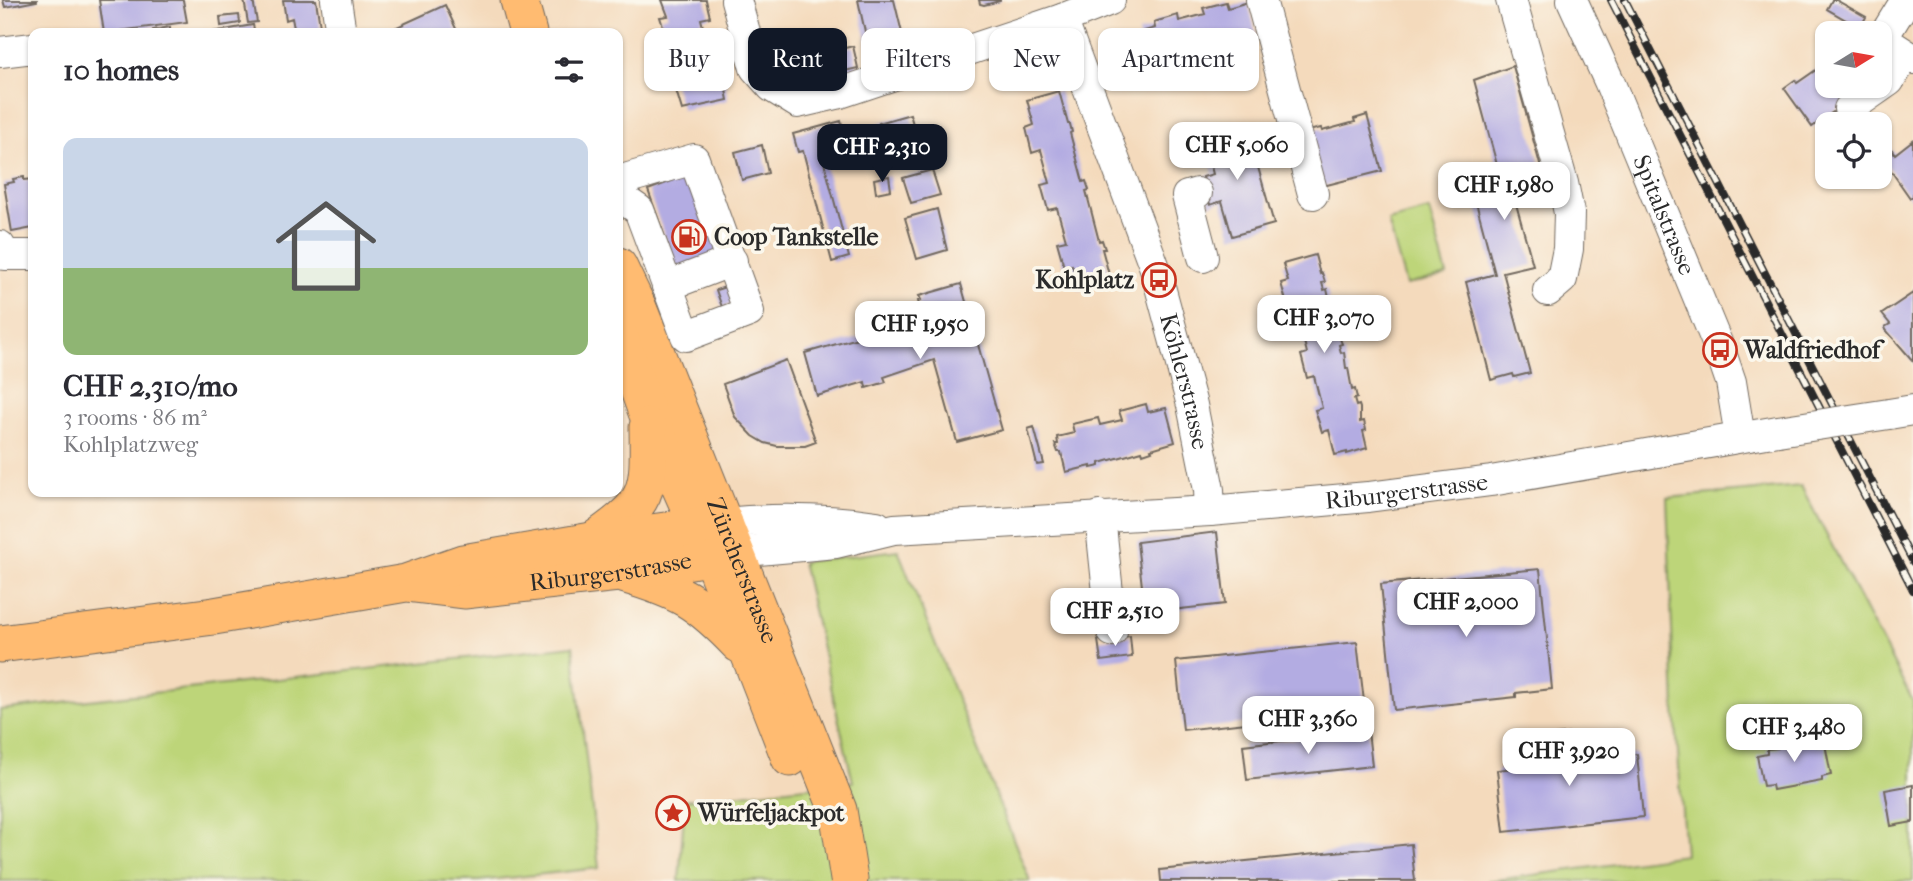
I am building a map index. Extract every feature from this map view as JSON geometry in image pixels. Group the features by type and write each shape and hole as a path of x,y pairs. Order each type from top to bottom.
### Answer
{"main road":[{"path":"519,0 527,28"},
{"name":"Zürcherstrasse","path":"623,276 638,308 717,539 747,652 813,816 849,880"},
{"name":"Zürcherstrasse","path":"623,347 647,412 717,539 838,810 849,880"},
{"name":"Riburgerstrasse","path":"592,541 635,509 645,492 649,474 647,412"},
{"name":"Riburgerstrasse","path":"0,645 214,616 406,583 463,563 592,541 717,539"},
{"name":"Riburgerstrasse","path":"406,583 464,590 618,573 717,539"},
{"path":"618,573 683,595 710,613 747,652"}],"street":[{"path":"336,0 340,28"},
{"path":"736,0 755,68 772,88 798,103 837,94 1062,19 1110,0"},
{"path":"1261,0 1313,194"},
{"path":"1511,0 1569,213 1568,249 1562,279 1548,291"},
{"name":"Spitalstrasse","path":"1572,0 1609,80 1720,350 1731,382 1740,437"},
{"path":"1849,109 1889,81 1910,57 1882,39 1906,0"},
{"name":"Köhlerstrasse","path":"1062,19 1155,268 1192,405 1209,490 1210,511"},
{"path":"0,52 28,49"},
{"path":"623,180 694,159 749,312 686,336 639,210 623,201"},
{"path":"1197,193 1187,196 1203,257"},
{"path":"0,246 5,256 28,255"},
{"path":"663,274 732,261"},
{"name":"Riburgerstrasse","path":"717,539 756,520 835,521 894,529 1210,511 1368,497 1491,481 1901,412"},
{"path":"1100,516 1112,631"}],"green space":[{"path":"1429,210 1447,275 1406,285 1388,221"},
{"path":"1801,486 1913,701 1913,881 1487,881 1685,855 1675,709 1667,498"},
{"path":"898,550 1030,881 679,881 685,800 853,782 802,562"},
{"path":"573,646 599,868 479,881 0,881 0,710"}],"building":[{"path":"3,0 37,0 37,1 5,7"},
{"path":"99,0 183,0 187,22 142,28 103,28"},
{"path":"244,0 253,0 257,22 248,23"},
{"path":"283,0 316,0 320,28 294,28 292,18 286,20"},
{"path":"662,0 706,0 710,17 701,19 703,28 664,28 660,17 668,16"},
{"path":"858,0 894,0 901,28 864,28"},
{"path":"979,0 1000,1 984,5 980,4"},
{"path":"1832,0 1836,0 1866,17 1864,21 1848,21 1827,9"},
{"path":"1226,2 1228,8 1248,2 1254,28 1155,28 1154,22 1178,15 1179,21 1205,14 1203,8"},
{"path":"445,5 456,28 395,28"},
{"path":"239,15 240,23 221,26 220,17"},
{"path":"853,46 858,68 847,70 847,48"},
{"path":"1513,66 1544,179 1511,186 1533,265 1503,272 1530,373 1491,380 1466,282 1495,274 1474,195 1503,187 1474,80"},
{"path":"1815,71 1815,98 1853,98 1833,112 1815,112 1815,125 1812,127 1784,88 1795,80 1797,83"},
{"path":"676,91 726,91 728,100 682,110"},
{"path":"1059,91 1070,124 1083,182 1086,181 1089,190 1086,191 1099,241 1102,240 1105,249 1102,249 1111,282 1079,290 1072,265 1064,267 1057,242 1066,240 1057,208 1048,210 1041,185 1050,183 1041,150 1032,153 1026,128 1034,125 1027,100"},
{"path":"910,114 922,155 891,164 879,123"},
{"path":"1367,115 1382,171 1319,187 1308,131 1321,128 1322,131 1355,122 1354,119"},
{"path":"841,121 846,139 820,147 849,257 832,262 803,151 798,152 793,134"},
{"path":"1247,128 1274,224 1232,236 1222,201 1210,205 1203,177 1213,174 1204,140"},
{"path":"1913,140 1913,196 1910,198 1892,172 1892,150 1895,154"},
{"path":"762,145 768,173 742,180 735,152"},
{"path":"932,170 940,195 911,203 903,178"},
{"path":"693,173 727,255 678,273 648,190"},
{"path":"889,176 891,190 876,193 874,179"},
{"path":"24,177 24,180 28,180 28,229 12,232 4,184 14,182 13,179"},
{"path":"937,209 947,250 917,259 905,218"},
{"path":"1315,255 1325,282 1322,283 1324,290 1327,289 1329,306 1332,306 1334,314 1331,315 1342,344 1339,345 1341,353 1344,352 1352,390 1355,389 1357,398 1354,399 1356,406 1359,405 1360,408 1360,422 1364,421 1366,430 1363,431 1367,448 1347,454 1335,455 1329,430 1322,432 1315,410 1322,408 1314,376 1307,378 1301,355 1307,353 1299,322 1292,323 1281,283 1288,281 1283,264"},
{"path":"735,284 741,301 722,307 716,290"},
{"path":"961,284 1002,430 957,442 934,360 884,377 886,382 866,388 865,382 817,396 805,353 900,326 901,330 924,324 919,296"},
{"path":"1913,293 1913,361 1886,330 1885,327 1890,324 1882,314"},
{"path":"786,360 816,442 805,446 777,446 753,436 735,417 723,384"},
{"path":"1146,404 1148,412 1166,408 1175,442 1143,454 1142,451 1100,463 1100,466 1066,472 1061,452 1058,452 1055,444 1058,444 1057,437 1074,433 1072,424 1098,418 1100,425 1122,420 1119,411"},
{"path":"1034,427 1044,464 1037,465 1028,429"},
{"path":"1217,532 1225,604 1145,613 1137,542"},
{"path":"1540,569 1552,689 1516,693 1516,697 1394,710 1381,584"},
{"path":"1130,636 1132,657 1101,661 1098,640"},
{"path":"1357,642 1365,710 1183,730 1176,661"},
{"path":"1368,731 1372,766 1247,780 1243,745"},
{"path":"1574,733 1577,760 1637,754 1643,817 1504,832 1497,770 1538,765 1535,737"},
{"path":"1803,738 1804,743 1816,741 1817,746 1825,744 1831,775 1822,777 1822,781 1773,790 1772,785 1763,786 1757,756 1767,754 1767,749 1778,748 1777,743"},
{"path":"1913,785 1913,822 1891,826 1885,790"},
{"path":"1411,844 1415,881 1161,881 1160,870"}],"railway":[{"path":"1611,0 1913,590"},
{"path":"1625,0 1913,562"}],"place":[{"name":"Coop Tankstelle","path":"689,237"},
{"name":"Kohlplatz","path":"1159,280"},
{"name":"Waldfriedhof","path":"1720,350"},
{"name":"Würfeljackpot","path":"673,813"}]}
